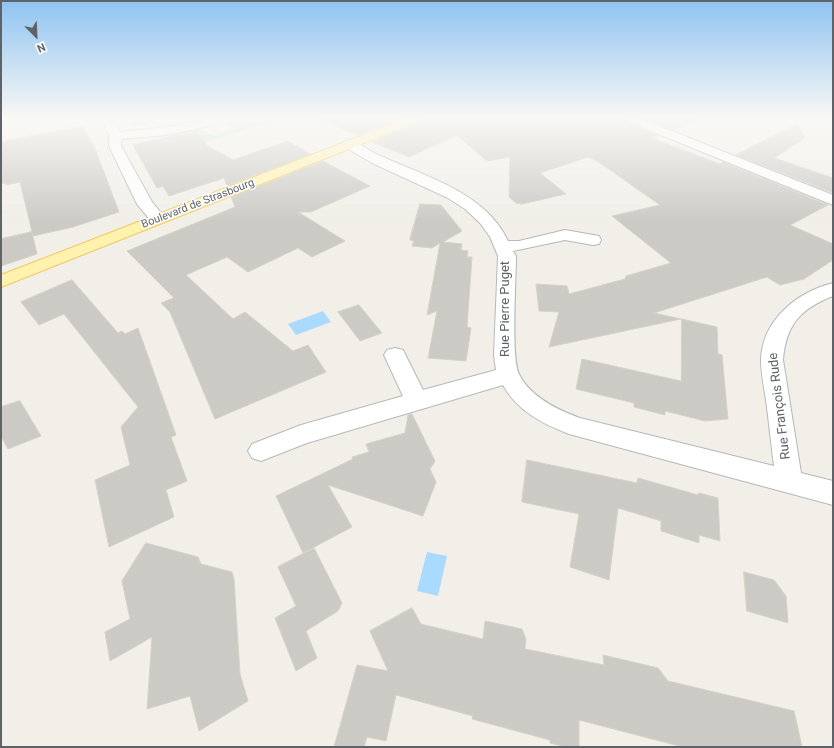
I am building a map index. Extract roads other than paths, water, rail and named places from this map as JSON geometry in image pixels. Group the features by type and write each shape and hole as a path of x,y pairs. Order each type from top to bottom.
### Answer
{"main road":[{"name":"Boulevard de Strasbourg","path":"1,281 327,153"}],"street":[{"path":"118,153 144,204 158,219"},
{"name":"Rue Pierre Puget","path":"364,153 374,159 439,187 466,203 486,219 504,246 508,267 505,355 509,376 529,400 543,411 558,420 578,428 833,493"},
{"path":"715,153 833,200"},
{"path":"504,246 518,246 564,235 593,240"},
{"name":"Rue François Rude","path":"789,482 772,360 773,345 778,329 795,308 804,301 833,288"},
{"path":"395,355 417,401"},
{"path":"260,451 300,435 496,378 509,376"}],"water":[{"path":"323,311 331,322 296,335 288,324"},
{"path":"427,552 447,556 438,596 417,591"}]}
